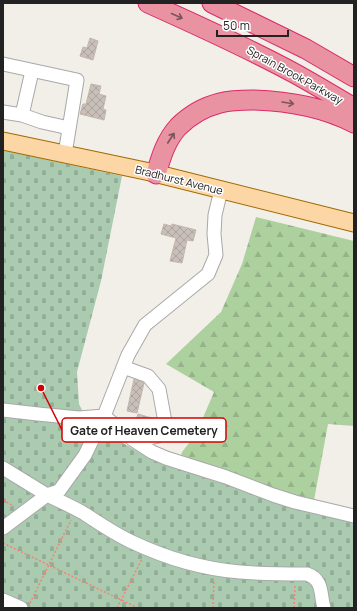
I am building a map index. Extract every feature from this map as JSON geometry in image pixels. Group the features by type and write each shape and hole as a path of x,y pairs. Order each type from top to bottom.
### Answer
{"highway":[{"name":"Sprain Brook Parkway","path":"148,3 206,29 295,73 354,108"},
{"path":"212,3 306,49 354,77"},
{"path":"306,49 354,68"},
{"path":"156,174 164,149 177,128 198,112 222,102 248,100 289,103 327,112 354,123"}],"main road":[{"name":"Bradhurst Avenue","path":"3,141 156,174 354,223"}],"lane":[{"path":"3,64 77,80 65,154"},
{"path":"22,115 32,71"},
{"path":"3,112 22,115 42,122 69,128"},
{"path":"3,528 47,495 59,491 85,455 104,416 128,355 146,326 208,274 216,255 214,234 215,215 221,190"},
{"path":"123,367 148,376 159,389 165,422 162,432 158,436 145,439 134,438 126,434"},
{"path":"3,410 79,418 104,416 152,452 166,458 226,477 273,495 354,516"},
{"path":"3,468 47,495 66,503 114,533 147,549 180,561 239,572 307,574 318,581 324,608"},
{"path":"3,600 21,608"}],"path":[{"path":"28,608 76,509"},
{"path":"3,543 138,608"},
{"path":"117,608 147,549"},
{"path":"212,608 215,568"},
{"path":"294,608 295,574"}],"green space":[{"path":"3,150 122,176 101,281 77,372 79,404 89,424 146,456 200,477 314,513 354,523 354,608 3,608"},
{"path":"256,217 354,241 354,426 328,424 311,517 175,478 182,452 196,434 214,392 166,364 221,312 242,264"}],"building":[{"path":"90,38 98,41 93,60 80,56 83,47 87,48"},
{"path":"91,84 101,86 99,94 106,96 103,109 106,110 104,120 80,114 83,104 86,104"},
{"path":"164,224 171,226 172,224 196,230 193,241 187,240 182,263 170,261 176,238 161,234"},
{"path":"134,379 144,383 137,413 127,411"},
{"path":"138,414 155,419 152,429 144,431 133,429"}],"place":[{"name":"Gate of Heaven Cemetery","path":"41,388"}]}
